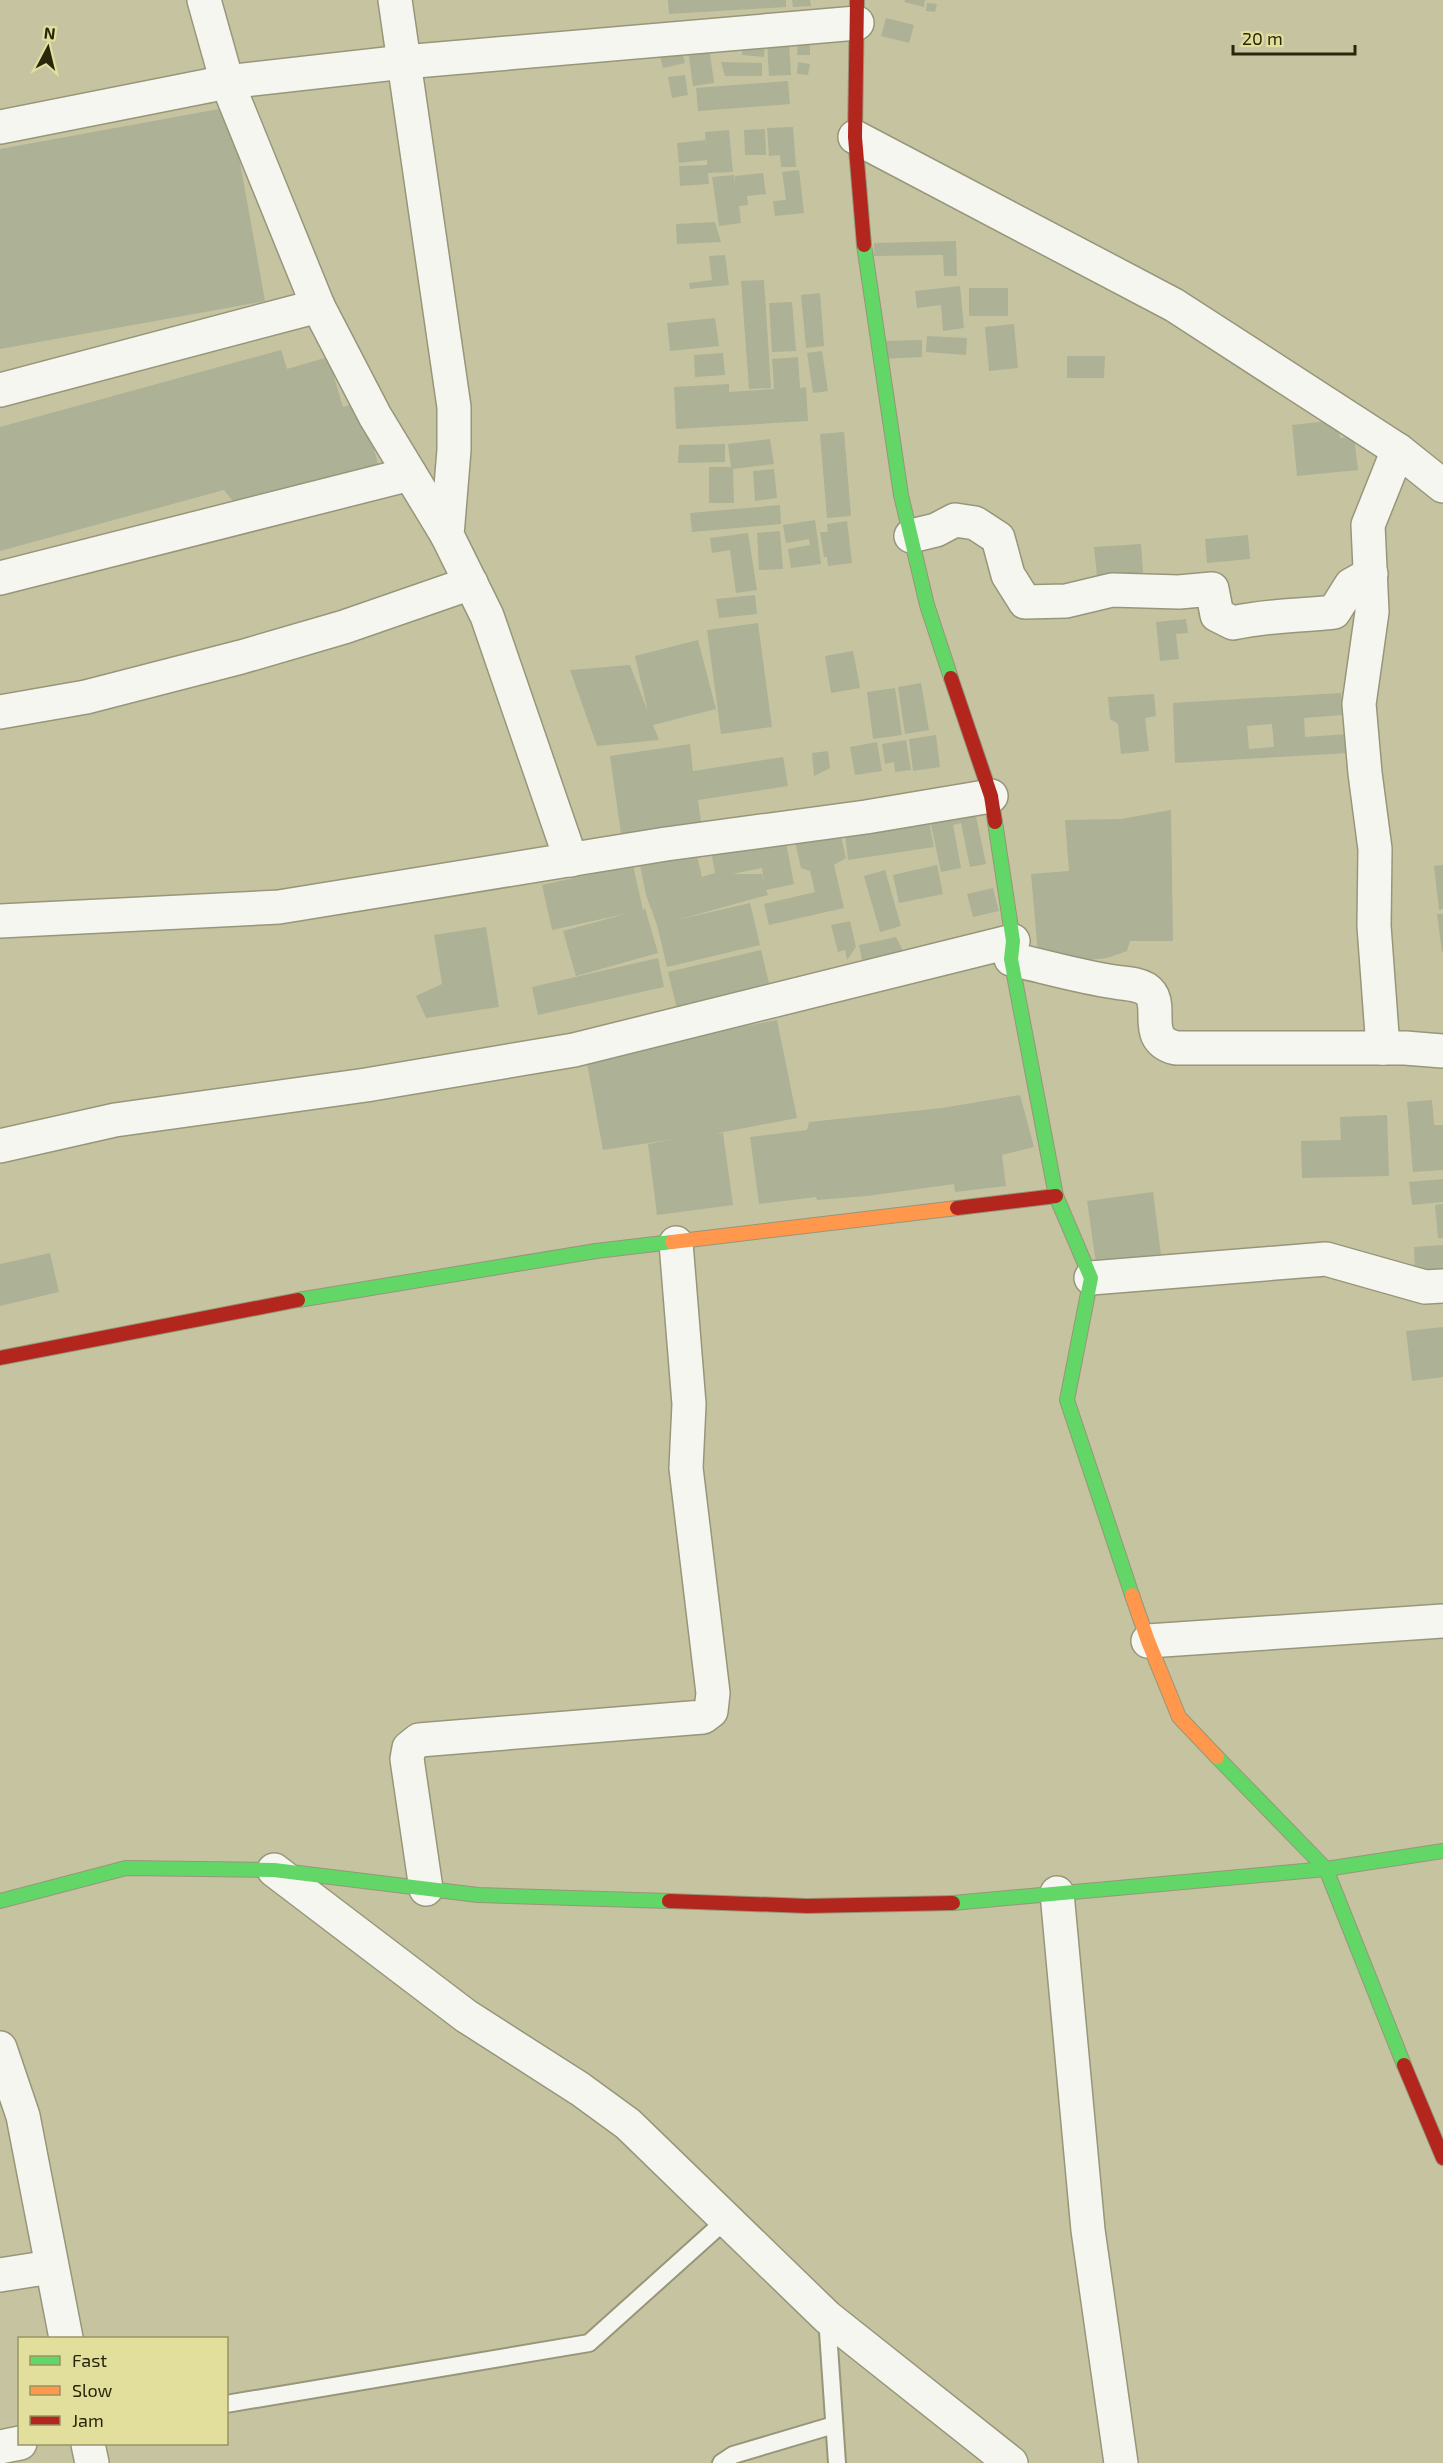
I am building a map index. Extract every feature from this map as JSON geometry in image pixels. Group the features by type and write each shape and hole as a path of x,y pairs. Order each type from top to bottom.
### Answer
{"street":[{"path":"204,0 227,82 318,306 375,417 447,535 487,616 571,860"},
{"path":"395,0 454,407 454,450 447,535"},
{"path":"0,127 227,82 857,11 855,137 866,263 901,495 927,605 991,796 1012,950 1056,1197 1091,1278 1067,1400 1148,1641 1179,1717 1326,1869 1394,2042 1443,2158"},
{"path":"855,137 1174,305 1398,450 1443,486"},
{"path":"0,390 318,306"},
{"path":"1383,1048 1374,926 1376,849 1365,773 1359,704 1372,612 1368,525 1398,450"},
{"path":"0,578 410,474"},
{"path":"911,536 936,530 955,520 975,524 998,538 1008,575 1025,602 1066,601 1112,590 1179,592 1212,589 1217,615 1233,623 1261,616 1299,616 1334,612 1351,585 1371,574"},
{"path":"0,712 86,697 241,657 344,627 471,582"},
{"path":"0,921 279,907 766,829 866,817 991,796"},
{"path":"0,1146 115,1120 366,1085 573,1050 1012,950 1115,982 1137,984 1149,990 1157,1037 1165,1046 1176,1048 1383,1048 1443,1051"},
{"path":"0,1358 337,1292 596,1251 1056,1197"},
{"path":"426,1889 408,1759 410,1748 418,1740 703,1717 711,1711 713,1692 686,1468 689,1404 676,1243"},
{"path":"1091,1278 1326,1259 1425,1287 1443,1286"},
{"path":"1148,1641 1443,1621"},
{"path":"0,1901 126,1868 274,1870 478,1895 807,1906 939,1904 1326,1869 1443,1851"},
{"path":"274,1870 466,2016 580,2088 628,2124 827,2317 1011,2463"},
{"path":"1057,1893 1088,2230 1121,2463"},
{"path":"2,2060 23,2116 66,2337"},
{"path":"0,2275 51,2267"},
{"path":"0,2447 18,2443"},
{"path":"88,2445 92,2463"}],"lane":[{"path":"228,2404 589,2343 727,2219"},
{"path":"827,2317 837,2463"},
{"path":"721,2463 733,2455 834,2426"}],"building":[{"path":"668,0 786,0 786,7 669,14"},
{"path":"792,0 810,0 811,6 793,7"},
{"path":"905,0 925,0 924,7 904,2"},
{"path":"927,3 937,4 935,12 926,11"},
{"path":"886,18 914,25 909,43 881,36"},
{"path":"743,41 765,42 764,57 742,55"},
{"path":"789,41 791,75 769,76 767,42"},
{"path":"798,41 810,41 810,55 797,55"},
{"path":"709,46 714,83 693,86 688,49"},
{"path":"681,47 685,63 663,68 659,52"},
{"path":"721,62 762,63 762,76 725,76"},
{"path":"798,62 810,64 808,75 797,74"},
{"path":"685,75 688,95 672,98 668,77"},
{"path":"788,81 790,104 698,111 696,88"},
{"path":"230,107 265,301 0,349 0,149"},
{"path":"793,127 796,167 781,167 780,155 769,156 767,128"},
{"path":"765,129 766,155 745,155 744,130"},
{"path":"729,130 733,172 708,173 709,184 680,186 679,166 707,165 707,160 679,163 677,143 705,140 706,147 705,132"},
{"path":"799,170 804,213 775,216 773,201 786,200 782,172"},
{"path":"763,173 766,194 747,196 748,205 739,206 741,223 719,226 712,177 734,175 735,183 735,176"},
{"path":"715,222 721,242 677,244 676,224"},
{"path":"956,241 957,276 944,276 943,255 874,256 874,243"},
{"path":"725,255 729,285 690,289 689,283 712,280 709,256"},
{"path":"764,280 771,388 749,389 741,281"},
{"path":"960,286 964,328 943,331 941,305 917,308 915,291"},
{"path":"969,288 1008,288 1008,316 969,316"},
{"path":"820,293 824,346 806,348 801,295"},
{"path":"792,302 796,351 772,352 769,303"},
{"path":"715,318 719,346 670,351 667,323"},
{"path":"1014,324 1018,368 989,371 985,327"},
{"path":"927,336 967,338 966,355 926,352"},
{"path":"922,340 922,357 882,359 881,341"},
{"path":"281,350 287,369 328,357 343,407 361,402 378,464 235,504 224,490 0,551 0,427"},
{"path":"822,351 828,391 813,393 807,353"},
{"path":"723,353 725,375 695,377 694,355"},
{"path":"1067,356 1105,356 1104,378 1067,378"},
{"path":"798,357 800,388 806,387 808,421 676,429 674,387 729,384 729,392 774,389 772,359"},
{"path":"1337,420 1340,438 1354,437 1358,470 1297,476 1292,425"},
{"path":"844,432 851,516 827,518 820,434"},
{"path":"770,439 774,464 733,469 734,503 709,503 709,467 731,467 728,444"},
{"path":"725,444 725,462 678,463 679,445"},
{"path":"774,469 777,498 755,501 753,471"},
{"path":"780,505 781,524 692,532 690,513"},
{"path":"815,520 821,564 791,568 788,549 810,545 809,539 786,543 783,525"},
{"path":"847,521 852,563 828,566 827,557 824,557 820,532 828,532 827,524"},
{"path":"780,531 783,569 759,570 757,533"},
{"path":"748,533 757,590 736,593 730,550 712,553 710,538"},
{"path":"1248,535 1250,559 1207,563 1205,539"},
{"path":"1141,544 1143,573 1097,576 1094,547"},
{"path":"755,595 757,614 719,618 716,599"},
{"path":"1186,619 1188,633 1176,634 1179,659 1160,661 1156,622"},
{"path":"758,623 772,727 721,734 707,630"},
{"path":"698,640 716,709 653,725 659,740 597,746 570,670 630,665 648,712 635,656"},
{"path":"853,651 860,688 831,693 825,656"},
{"path":"921,683 929,730 905,734 898,687"},
{"path":"895,688 902,735 873,739 867,692"},
{"path":"1341,693 1342,715 1304,718 1305,737 1347,734 1348,753 1175,763 1173,703","holes":["1272,724 1274,747 1249,749 1247,726"]},
{"path":"1154,694 1156,716 1145,718 1149,751 1121,754 1118,724 1110,719 1108,697"},
{"path":"936,735 940,767 913,771 909,739"},
{"path":"906,740 911,770 895,772 894,762 885,764 882,744"},
{"path":"877,742 882,771 855,775 850,747"},
{"path":"690,744 693,771 783,757 788,786 698,800 702,829 622,841 610,756"},
{"path":"828,751 830,768 814,776 812,753"},
{"path":"1171,810 1173,941 1130,941 1127,951 1107,958 1039,965 1031,874 1069,871 1065,820 1121,819"},
{"path":"975,812 986,864 970,867 961,823 953,825 961,868 941,872 930,820"},
{"path":"929,822 934,847 848,860 845,834"},
{"path":"784,832 794,884 766,890 768,895 677,920 750,903 760,945 667,967 657,925 646,895 640,865 696,851 702,877 715,873 710,845","holes":["762,868 764,884 762,874 732,874"]},
{"path":"840,832 846,858 834,865 844,908 769,925 764,904 815,892 810,871 801,868 795,842"},
{"path":"633,865 643,910 645,908 658,953 576,976 563,931 629,913 552,930 542,885"},
{"path":"937,865 943,894 899,903 893,875"},
{"path":"1443,865 1443,909 1439,910 1434,866"},
{"path":"885,870 901,926 880,932 864,876"},
{"path":"993,888 999,911 973,917 967,894"},
{"path":"1437,914 1443,914 1443,952 1442,952"},
{"path":"850,921 856,947 847,960 845,950 838,952 831,925"},
{"path":"486,927 499,1007 426,1018 416,996 442,984 434,935"},
{"path":"896,937 908,960 864,970 859,945"},
{"path":"761,950 770,987 677,1009 668,972"},
{"path":"658,958 664,987 538,1015 532,987"},
{"path":"777,1020 797,1118 714,1134 723,1133 733,1205 657,1215 648,1144 675,1139 603,1150 587,1063 685,1037"},
{"path":"1020,1095 1034,1147 1002,1155 1006,1186 955,1192 954,1184 867,1196 817,1200 816,1197 759,1204 750,1137 807,1130 809,1122 942,1108"},
{"path":"1432,1100 1434,1125 1443,1125 1443,1170 1413,1172 1407,1102"},
{"path":"1387,1115 1389,1176 1302,1178 1301,1141 1341,1140 1340,1117"},
{"path":"1443,1179 1443,1202 1412,1205 1409,1182"},
{"path":"1153,1192 1161,1254 1096,1263 1087,1201"},
{"path":"1443,1204 1443,1238 1438,1238 1435,1205"},
{"path":"1443,1245 1443,1270 1415,1273 1414,1247"},
{"path":"50,1253 59,1292 0,1306 0,1264"},
{"path":"1443,1327 1443,1377 1412,1381 1406,1331"}],"traffic: fast":[{"path":"864,245 901,495 927,605 951,678"},
{"path":"995,822 1013,941 1011,959 1056,1196 1091,1278 1067,1400 1132,1595"},
{"path":"298,1300 596,1251 672,1242"},
{"path":"1217,1757 1326,1869 1404,2065"},
{"path":"953,1903 1326,1869 1443,1851"},
{"path":"0,1901 126,1868 274,1870 478,1895 669,1901"}],"traffic: slow":[{"path":"672,1242 957,1208"},
{"path":"1132,1595 1179,1717 1217,1757"}],"traffic: jam":[{"path":"857,0 855,137 864,245"},
{"path":"951,678 991,796 995,822"},
{"path":"957,1208 1056,1196"},
{"path":"0,1358 298,1300"},
{"path":"669,1901 807,1906 953,1903"},
{"path":"1404,2065 1443,2158"}]}
